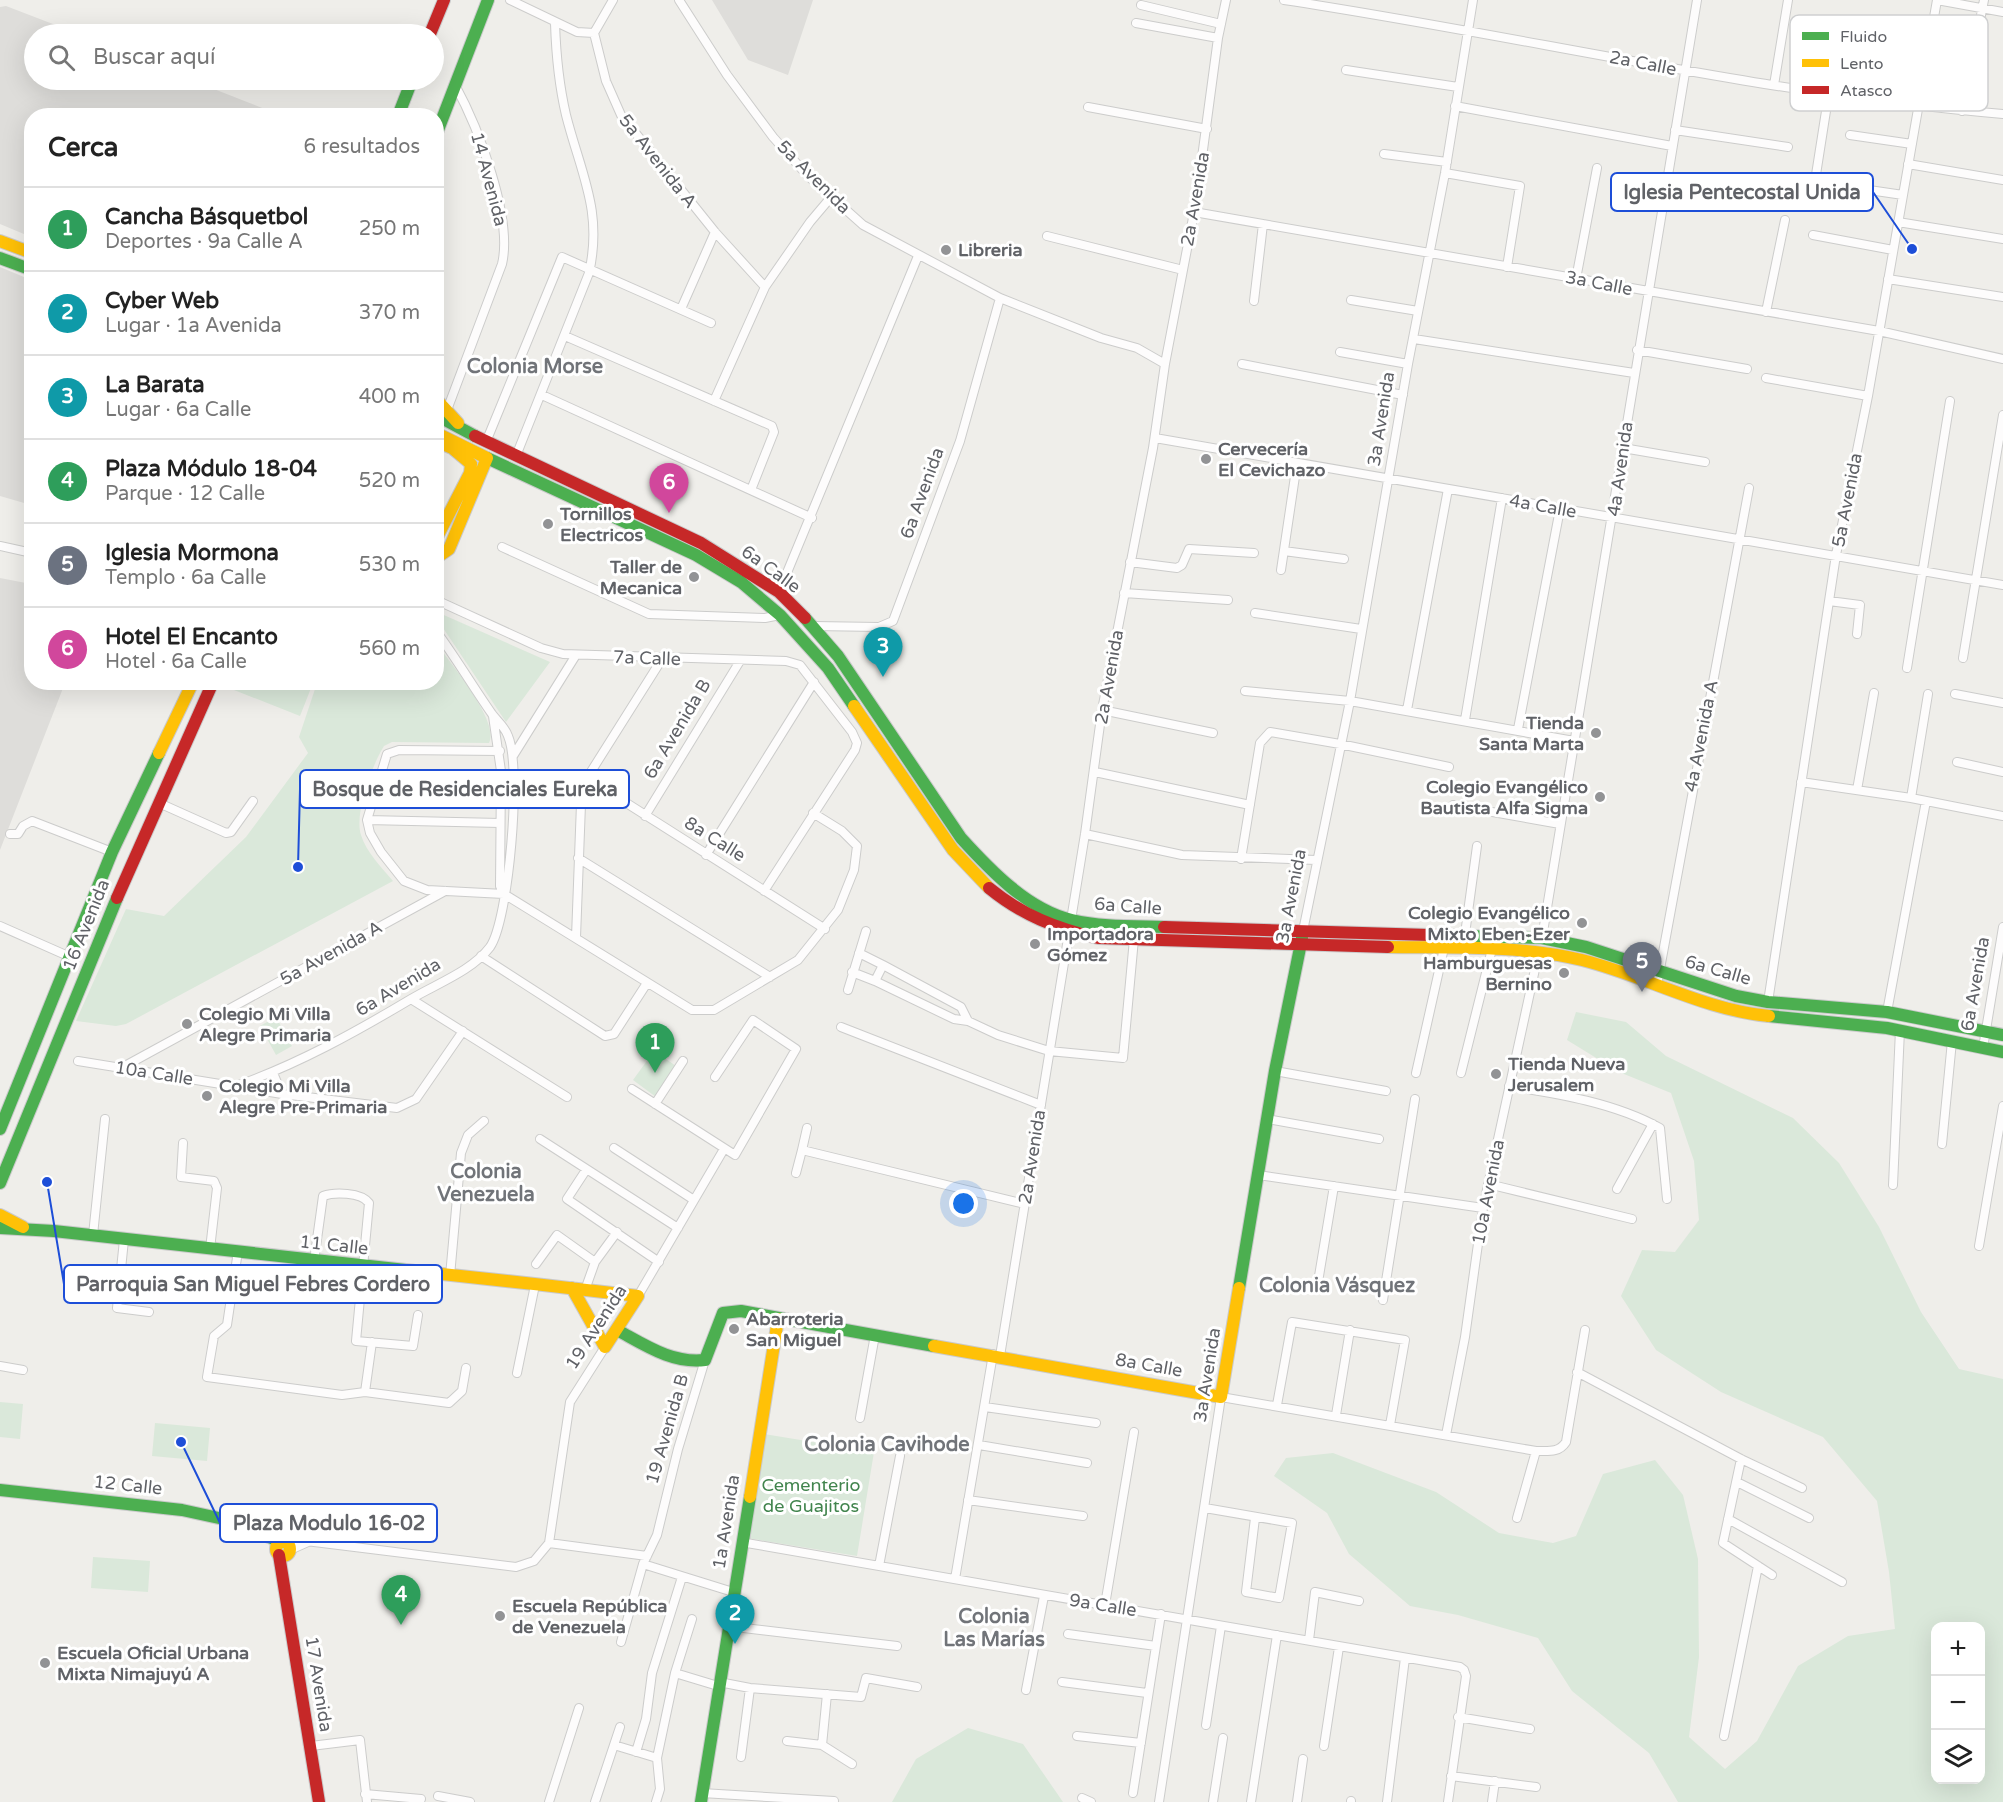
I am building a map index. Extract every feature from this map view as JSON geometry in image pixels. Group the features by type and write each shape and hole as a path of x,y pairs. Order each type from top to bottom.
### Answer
{"street":[{"path":"434,24 444,0"},
{"path":"444,114 488,0"},
{"path":"510,0 577,32 594,33 613,0"},
{"name":"5a Avenida","path":"679,0 727,75 768,130 807,175 866,228 1000,298 1101,338 1137,348 1165,364"},
{"name":"2a Avenida","path":"955,1579 985,1407 1025,1204 1095,772 1102,710 1155,438 1165,364 1208,129 1218,38 1226,0"},
{"name":"2a Calle","path":"1284,0 1333,4 1685,72 1790,86"},
{"name":"3a Avenida","path":"1159,1802 1221,1396 1275,1071 1350,701 1408,364 1447,162 1473,0"},
{"name":"4a Avenida","path":"1542,938 1613,518 1637,350 1697,0"},
{"path":"1774,84 1788,0"},
{"path":"1937,0 1983,4 2003,12"},
{"name":"5a Avenida","path":"1934,15 1937,0"},
{"path":"1142,6 1221,24"},
{"path":"516,456 565,336 590,268 596,244 594,216 565,112 556,56 555,23"},
{"path":"1136,23 1218,38"},
{"name":"5a Avenida A","path":"594,33 606,81 621,115 715,232 765,287"},
{"path":"1346,70 1458,87"},
{"name":"14 Avenida","path":"444,407 502,264 505,241 489,168 473,121 455,85"},
{"path":"401,108 408,90"},
{"path":"1455,106 1672,146"},
{"path":"1088,107 1208,129"},
{"path":"1812,200 1826,111"},
{"name":"5a Avenida","path":"1768,1002 1836,555 1868,396 1918,111"},
{"name":"2a Calle","path":"1962,111 2003,114"},
{"path":"1675,130 1788,147"},
{"path":"1850,135 1912,144"},
{"path":"1384,154 1447,162"},
{"path":"1908,164 2003,180"},
{"path":"1576,279 1596,168"},
{"path":"1445,173 1520,186 1507,267"},
{"path":"1842,186 1903,195"},
{"path":"714,401 765,287 810,222 832,196"},
{"name":"3a Calle","path":"1194,212 1647,293 1879,331 2003,359"},
{"path":"1766,312 1785,220"},
{"path":"1898,222 2003,239"},
{"path":"1254,301 1263,224"},
{"path":"681,309 715,232"},
{"path":"1813,235 1893,250"},
{"path":"1047,236 1183,270"},
{"path":"0,241 24,250"},
{"path":"779,592 812,518 918,256"},
{"path":"0,258 24,267"},
{"path":"476,436 562,258 590,268 711,323"},
{"path":"1888,279 2003,297"},
{"name":"6a Avenida","path":"814,626 879,627 893,621 960,441 1000,298"},
{"path":"1351,300 1418,311"},
{"path":"565,336 772,426 774,432 751,490"},
{"path":"1413,339 1634,373"},
{"path":"1637,350 1747,369"},
{"path":"1340,352 1408,364"},
{"path":"1242,364 1403,395"},
{"path":"1766,378 1868,396"},
{"path":"542,395 812,518"},
{"path":"1907,668 1950,401"},
{"path":"444,413 476,436 487,458 449,549 444,553"},
{"path":"1963,658 2003,415"},
{"name":"6a Calle","path":"476,436 701,543 779,592 814,626 837,656 968,847 1034,904 1071,920 1133,926 1542,938 1586,947 1736,996 1768,1002 1887,1012 2003,1035"},
{"name":"6a Calle","path":"444,437 696,555 741,582 780,615 828,668 952,850 970,871 1002,901 1037,921 1069,933 1134,939 1539,951 1586,961 1729,1010 1900,1030 2003,1052"},
{"name":"4a Calle","path":"1155,438 2003,585"},
{"path":"444,444 452,448 471,464 470,473 444,526"},
{"path":"1623,448 1705,462"},
{"path":"1281,570 1297,463"},
{"name":"4a Avenida A","path":"1657,985 1684,825 1749,488"},
{"path":"1407,710 1448,489"},
{"path":"1465,720 1502,498"},
{"path":"1518,729 1560,508"},
{"path":"0,546 24,551"},
{"path":"502,547 650,614 765,618 780,615"},
{"path":"1130,562 1177,568 1182,565 1189,549 1254,554"},
{"path":"1284,551 1344,559"},
{"path":"1124,593 1228,600"},
{"path":"1829,601 1860,605 1857,634"},
{"name":"7a Calle","path":"444,604 541,648 576,655 791,661 800,665 852,732 857,742 855,750 813,813"},
{"path":"1255,613 1361,629"},
{"path":"444,643 493,716"},
{"path":"513,756 576,655"},
{"path":"576,937 581,804 587,778 662,659"},
{"name":"6a Avenida B","path":"645,816 740,661"},
{"path":"706,855 814,682"},
{"name":"16 Avenida","path":"0,1129 68,956 112,852 189,690"},
{"name":"16 Avenida","path":"0,1183 125,878 209,690"},
{"path":"1245,691 1350,701 1518,729 1574,741"},
{"path":"1857,790 1874,693"},
{"path":"1911,798 1928,694"},
{"path":"1955,694 2003,703"},
{"path":"1102,710 1213,733"},
{"name":"6a Avenida","path":"493,716 500,751 500,886 504,894"},
{"name":"6a Avenida","path":"236,1086 273,1073 358,1031 452,976 481,956 495,937 504,894 508,887 510,869 513,756 508,736 493,716"},
{"path":"1241,859 1260,743 1270,732 1449,767"},
{"path":"500,751 391,751 384,760 367,820 370,833 381,852 396,873 413,887 504,894 692,1010 714,1010 798,960 838,910 848,886 856,846 842,831 813,813 764,891"},
{"path":"1957,762 2003,772"},
{"path":"1095,772 1250,806"},
{"name":"8a Calle","path":"587,778 825,929"},
{"path":"1801,783 1911,798 2003,816"},
{"path":"159,803 226,833 231,832 253,801"},
{"path":"1887,1012 1926,801"},
{"path":"1454,805 1560,824"},
{"path":"367,820 500,823"},
{"path":"10,834 18,834 23,826 32,821 112,852"},
{"path":"1085,834 1182,855 1316,860"},
{"path":"1465,934 1477,846"},
{"path":"578,858 770,977"},
{"name":"5a Avenida A","path":"123,1068 445,891"},
{"path":"0,926 68,956"},
{"name":"6a Avenida","path":"1983,1048 2003,927"},
{"path":"848,990 866,931"},
{"path":"852,972 954,1019 968,1021 998,1035 1049,1051 1123,1058 1134,939"},
{"path":"1416,1073 1444,948"},
{"path":"1461,1073 1492,949"},
{"name":"10a Avenida","path":"1446,1435 1465,1337 1483,1208 1539,951"},
{"path":"859,953 961,1007 968,1021"},
{"path":"481,956 605,1036 614,1034 646,983"},
{"path":"875,981 883,964"},
{"path":"411,999 567,1097"},
{"path":"45,1016 66,1023"},
{"path":"632,1089 735,1155 796,1049 753,1020 715,1077"},
{"path":"841,1028 1041,1105"},
{"path":"1893,1185 1900,1030"},
{"name":"10a Calle","path":"78,1061 282,1094 390,1108 408,1106 416,1100 463,1032"},
{"path":"1942,1144 1952,1041"},
{"path":"654,1104 683,1061"},
{"path":"1275,1071 1386,1091"},
{"path":"273,1073 282,1094"},
{"path":"1509,1086 1572,1098 1632,1115 1660,1128 1660,1154 1667,1199"},
{"path":"1383,1300 1415,1099"},
{"path":"1979,1246 2003,1106"},
{"path":"93,1235 105,1119"},
{"path":"1267,1119 1378,1139"},
{"path":"450,1276 461,1154 468,1135 484,1121"},
{"path":"1617,1188 1653,1124"},
{"path":"796,1173 807,1128"},
{"path":"540,1139 678,1228"},
{"path":"183,1143 181,1177 214,1182 217,1188 210,1249"},
{"path":"614,1148 694,1200"},
{"name":"19 Avenida","path":"549,1543 570,1402 659,1262 724,1149"},
{"path":"802,1150 1025,1204"},
{"path":"586,1170 567,1199 659,1262"},
{"path":"1258,1175 1483,1208"},
{"path":"1488,1184 1632,1219"},
{"path":"1317,1288 1334,1186"},
{"path":"314,1261 323,1196 360,1196 369,1203 356,1341 413,1346 418,1315"},
{"name":"11 Calle","path":"0,1215 27,1229"},
{"name":"11 Calle","path":"0,1227 93,1235 638,1296"},
{"path":"605,1347 578,1289 617,1232"},
{"path":"536,1264 556,1235 595,1262"},
{"path":"124,1240 117,1308 149,1312"},
{"path":"238,1251 226,1325 214,1336 207,1377 342,1395 365,1392 449,1403 462,1391 466,1368"},
{"path":"517,1373 535,1285"},
{"name":"8a Calle","path":"723,1313 741,1311 1536,1451 1554,1451 1562,1448 1566,1442 1578,1372"},
{"name":"19 Avenida B","path":"621,1642 645,1560 657,1535 678,1449 705,1360 719,1318 723,1313"},
{"name":"1a Avenida","path":"701,1797 778,1319"},
{"path":"1277,1405 1292,1322 1350,1330 1405,1340 1390,1425"},
{"path":"617,1330 666,1356 692,1363 705,1360"},
{"path":"1336,1415 1350,1330"},
{"path":"1585,1330 1578,1372 1742,1459 1802,1488"},
{"path":"860,1418 875,1335"},
{"path":"365,1392 372,1342"},
{"path":"0,1366 23,1370"},
{"path":"985,1407 1096,1424"},
{"path":"1106,1605 1134,1432"},
{"path":"979,1445 1087,1462"},
{"path":"1517,1518 1536,1451"},
{"path":"879,1566 900,1456"},
{"path":"1742,1459 1723,1543 1772,1575"},
{"path":"1737,1482 1809,1518"},
{"name":"12 Calle","path":"0,1490 182,1510 214,1516 249,1529 283,1549"},
{"path":"968,1500 1083,1516"},
{"path":"1204,1508 1292,1523 1279,1598 1246,1592 1255,1518"},
{"path":"1728,1519 1842,1582"},
{"path":"283,1549 311,1541 516,1567 534,1561 549,1543 645,1560 682,1577 733,1592"},
{"name":"9a Calle","path":"741,1542 1308,1640 1464,1670 1466,1676 1458,1717"},
{"name":"17 Avenida","path":"283,1549 282,1573 319,1802"},
{"path":"1724,1736 1758,1566"},
{"path":"636,1752 649,1704 652,1673 682,1577"},
{"path":"1308,1640 1315,1592 1359,1601"},
{"path":"1026,1689 1044,1596"},
{"path":"1133,1793 1161,1614"},
{"path":"656,1802 660,1788 657,1758 675,1673 692,1618"},
{"path":"728,1626 897,1646"},
{"path":"1206,1725 1221,1626"},
{"path":"1068,1634 1156,1646"},
{"path":"1251,1802 1277,1635"},
{"path":"1324,1746 1339,1647"},
{"path":"1386,1802 1405,1658"},
{"path":"675,1673 718,1684 861,1697 866,1678 917,1687"},
{"path":"1062,1682 1148,1693"},
{"path":"741,1757 750,1688"},
{"path":"822,1745 827,1694"},
{"path":"549,1802 579,1708"},
{"path":"1448,1802 1458,1717 1530,1730"},
{"path":"595,1802 620,1727"},
{"path":"1077,1736 1141,1743"},
{"path":"1213,1802 1223,1738"},
{"path":"311,1746 360,1740 366,1798 421,1799"},
{"path":"787,1741 822,1745 852,1764"},
{"path":"614,1745 657,1758"},
{"path":"1297,1802 1303,1759"},
{"path":"1450,1776 1536,1787"},
{"path":"1492,1802 1495,1782"},
{"path":"438,1796 470,1802"},
{"path":"701,1797 834,1801"}],"shaded area":[{"path":"712,0 813,0 788,75 748,60"},
{"path":"6,6 53,24 24,24 24,90 216,90 262,108 24,108 24,234 0,224 0,7"},
{"path":"0,267 24,277 24,503 0,496"},
{"path":"0,578 24,583 24,690 62,690 0,850"}],"green space":[{"path":"444,615 550,662 506,722 444,629"},
{"path":"444,654 481,707 490,733 489,743 392,742 384,746 365,790 359,826 367,848 393,881 126,1024 116,1026 76,1021 126,909 164,916 246,837 308,753 299,737 315,690 444,690"},
{"path":"234,690 310,690 300,716"},
{"path":"1576,1012 1626,1022 1666,1056 1793,1118 1839,1163 1879,1227 1921,1312 1959,1369 2003,1379 2003,1802 1678,1802 1649,1753 1572,1691 1538,1638 1458,1615 1410,1606 1349,1554 1327,1513 1274,1476 1286,1458 1333,1453 1436,1492 1499,1533 1553,1543 1576,1536 1603,1474 1655,1460 1683,1495 1698,1559 1699,1657 1689,1737 1725,1769 1757,1741 1798,1666 1848,1636 1895,1629 1889,1572 1877,1501 1823,1437 1721,1392 1656,1350 1621,1296 1642,1250 1675,1252 1699,1220 1694,1161 1671,1093 1619,1072 1567,1040"},
{"path":"276,1017 292,1046 276,1055 260,1026"},
{"path":"654,1051 676,1066 656,1097 633,1080"},
{"path":"0,1402 23,1404 20,1439 0,1437"},
{"path":"155,1423 210,1428 207,1461 152,1456"},
{"name":"Cementerio de Guajitos","path":"764,1434 874,1452 857,1556 747,1538"},
{"path":"93,1557 150,1561 148,1592 91,1588"},
{"path":"968,1728 1023,1744 1063,1802 892,1802 916,1759"}],"traffic: fast":[{"path":"444,114 488,0"},
{"path":"401,108 408,90"},
{"path":"0,258 24,267"},
{"path":"444,419 475,436"},
{"path":"487,458 696,555 741,582 780,615 828,668 854,706"},
{"path":"805,618 838,656 961,838 997,875 1025,898 1056,915 1072,920 1106,925 1164,927"},
{"path":"0,1129 112,852 159,753"},
{"path":"0,1183 117,898"},
{"path":"1463,936 1542,938 1586,947 1736,996 1768,1002 1887,1012 2003,1035"},
{"path":"1239,1288 1275,1071 1302,938"},
{"path":"1769,1016 1887,1028 2003,1052"},
{"path":"0,1228 54,1231 433,1273"},
{"path":"617,1330 659,1352 693,1360 705,1360 723,1313 741,1311 934,1346"},
{"path":"0,1490 182,1510 228,1520 281,1542"},
{"path":"701,1802 750,1497"}],"traffic: slow":[{"path":"0,241 24,250"},
{"path":"444,408 458,423"},
{"path":"444,437 487,458"},
{"path":"444,444 452,448 471,464 470,473 444,523"},
{"path":"444,552 449,549 487,458"},
{"path":"159,753 189,690"},
{"path":"854,706 953,850 989,888"},
{"path":"1388,947 1485,948 1558,955 1606,967 1721,1007 1769,1016"},
{"path":"0,1215 23,1227"},
{"path":"433,1273 536,1284 561,1287 587,1290 638,1296 605,1347 572,1288"},
{"path":"934,1346 1221,1397 1239,1288"},
{"path":"750,1497 778,1319"},
{"path":"280,1542 286,1542 290,1549 286,1556 280,1556 276,1552 276,1546 280,1542"}],"traffic: jam":[{"path":"434,24 444,0"},
{"path":"475,436 701,543 779,592 805,618"},
{"path":"117,898 209,690"},
{"path":"989,888 1001,898 1040,920 1098,938 1388,947"},
{"path":"1164,927 1463,936"},
{"path":"279,1555 319,1802"}],"place":[{"name":"Iglesia Pentecostal Unida","path":"1912,249"},
{"name":"Libreria","path":"946,250"},
{"name":"Cervecería El Cevichazo","path":"1206,459"},
{"name":"Hotel El Encanto","path":"669,513"},
{"name":"Tornillos Electricos","path":"548,524"},
{"name":"Taller de Mecanica","path":"694,577"},
{"name":"La Barata","path":"883,677"},
{"name":"Tienda Santa Marta","path":"1596,733"},
{"name":"Colegio Evangélico Bautista Alfa Sigma","path":"1600,797"},
{"name":"Bosque de Residenciales Eureka","path":"298,867"},
{"name":"Colegio Evangélico Mixto Eben-Ezer","path":"1582,923"},
{"name":"Importadora Gómez","path":"1035,944"},
{"name":"Hamburguesas Bernino","path":"1564,973"},
{"name":"Iglesia Mormona","path":"1642,992"},
{"name":"Colegio Mi Villa Alegre Primaria","path":"187,1024"},
{"name":"Cancha Básquetbol","path":"655,1073"},
{"name":"Tienda Nueva Jerusalem","path":"1496,1074"},
{"name":"Colegio Mi Villa Alegre Pre-Primaria","path":"207,1096"},
{"name":"Parroquia San Miguel Febres Cordero","path":"47,1182"},
{"name":"Abarroteria San Miguel","path":"734,1329"},
{"name":"Plaza Modulo 16-02","path":"181,1442"},
{"name":"Escuela República de Venezuela","path":"500,1616"},
{"name":"Plaza Módulo 18-04","path":"401,1625"},
{"name":"Cyber Web","path":"735,1644"},
{"name":"Escuela Oficial Urbana Mixta Nimajuyú A","path":"45,1663"}],"district":[{"name":"Colonia Morse","path":"535,366"},
{"name":"Colonia Venezuela","path":"486,1182"},
{"name":"Colonia Vásquez","path":"1337,1285"},
{"name":"Colonia Cavihode","path":"887,1444"},
{"name":"Colonia Las Marías","path":"994,1628"}]}
